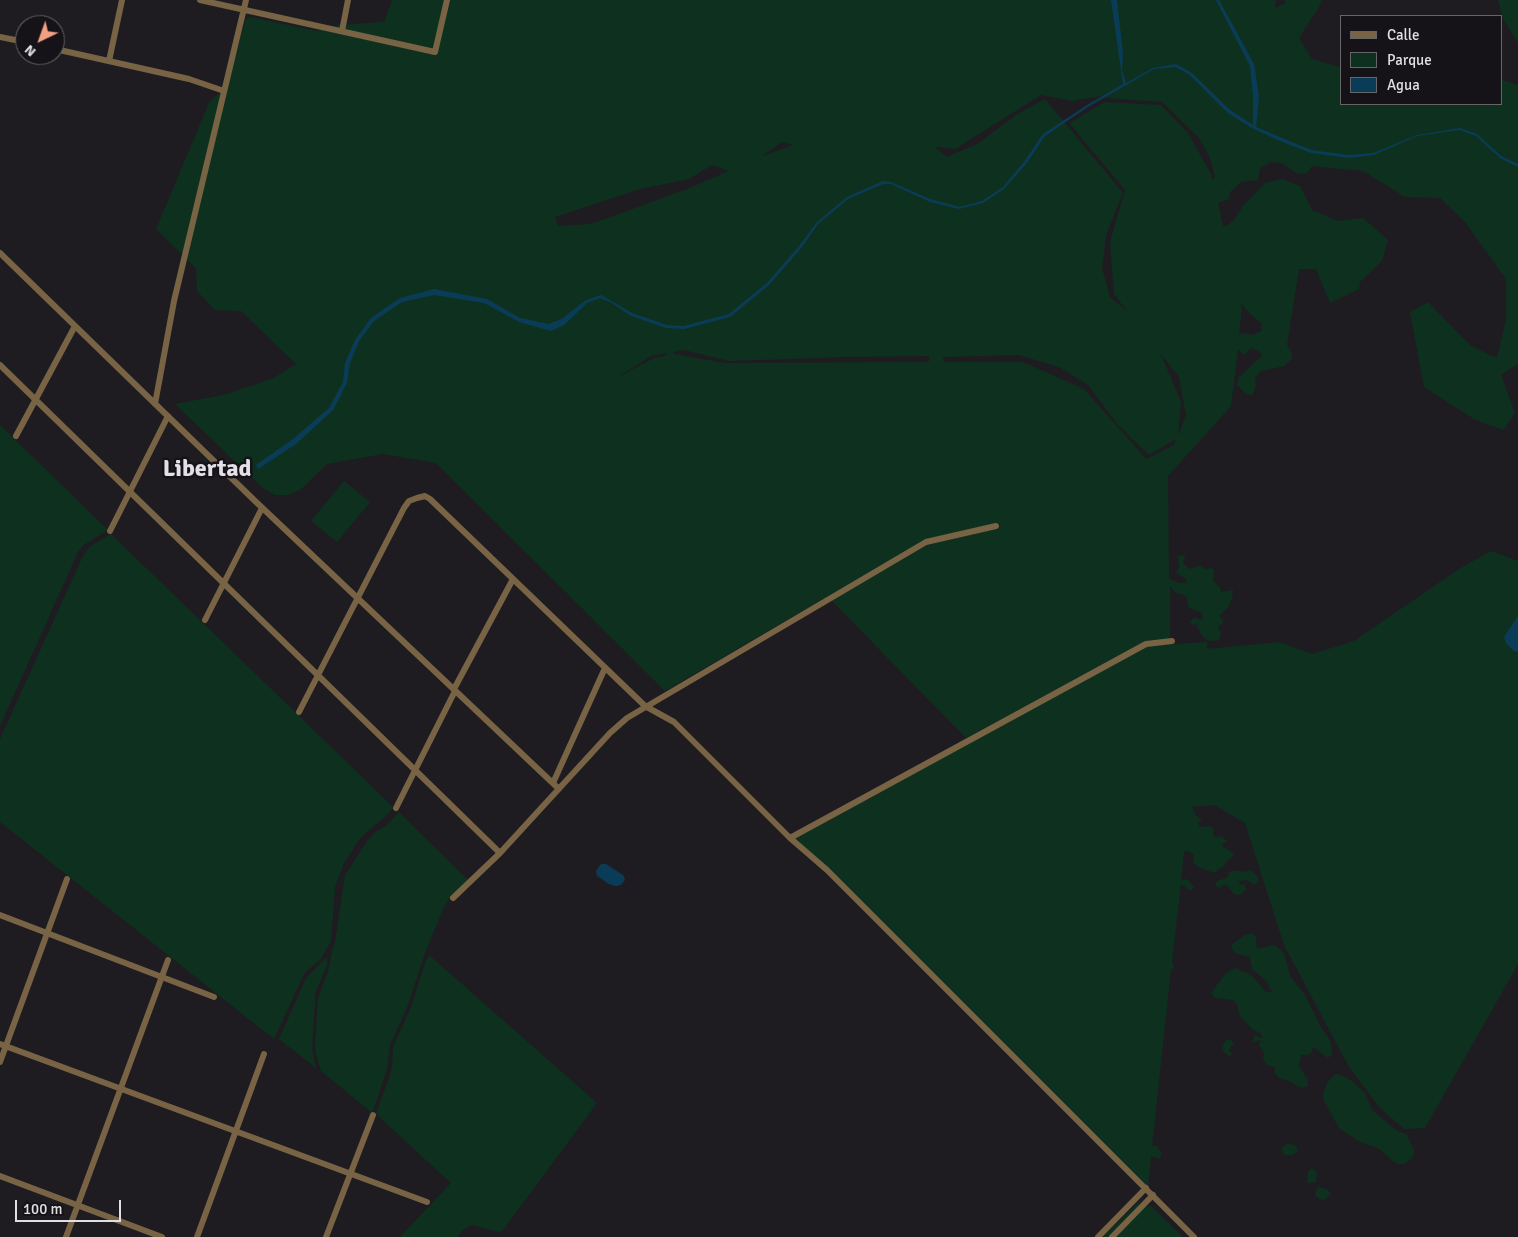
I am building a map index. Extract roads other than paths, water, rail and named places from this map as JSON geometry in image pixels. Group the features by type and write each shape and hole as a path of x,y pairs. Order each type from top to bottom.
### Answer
{"street":[{"path":"110,61 122,0"},
{"path":"200,0 435,52 447,0"},
{"path":"155,404 174,301 246,0"},
{"path":"342,31 348,0"},
{"path":"0,37 15,40"},
{"path":"65,51 189,79 224,91"},
{"path":"0,253 262,508 559,789"},
{"path":"16,436 75,326"},
{"path":"0,365 500,853"},
{"path":"110,531 168,416"},
{"path":"299,712 404,508 409,501 425,496 645,706 674,722 790,838 828,870 1194,1237"},
{"path":"205,620 262,508"},
{"path":"453,898 500,853 610,733 627,718 926,542 996,526"},
{"path":"396,808 513,579"},
{"path":"790,838 1146,644 1172,641"},
{"path":"552,783 605,668"},
{"path":"0,1062 3,1045 67,879"},
{"path":"0,915 214,997"},
{"path":"66,1237 168,960"},
{"path":"3,1045 427,1202"},
{"path":"197,1237 264,1054"},
{"path":"326,1237 373,1115"},
{"path":"0,1176 162,1237"},
{"path":"1098,1237 1146,1188"},
{"path":"1112,1237 1153,1196"}],"water":[{"path":"1111,0 1117,0 1123,54 1122,70 1126,83 1153,68 1176,64 1192,73 1230,110 1253,125 1250,66 1216,0 1219,0 1254,64 1259,97 1256,127 1311,150 1348,155 1373,153 1417,135 1460,128 1477,134 1501,156 1518,164 1518,167 1500,158 1476,136 1459,130 1417,136 1374,155 1349,158 1311,153 1252,128 1228,113 1190,75 1176,67 1154,69 1088,107 1045,136 1026,164 1004,189 983,203 959,209 930,202 891,184 883,184 848,199 818,224 802,247 769,285 730,317 684,329 666,328 631,316 612,303 600,298 587,303 564,325 551,331 519,322 484,303 434,295 402,302 374,321 359,341 350,363 347,383 333,410 296,444 258,469 256,465 293,439 329,408 343,382 345,363 355,340 371,318 400,298 434,289 487,299 520,318 549,324 563,318 586,300 601,295 632,313 667,325 684,326 729,314 767,283 817,222 847,197 883,181 891,182 930,199 960,207 982,201 1003,187 1024,162 1043,134 1123,84"},
{"path":"1518,616 1518,652 1514,651 1506,643 1504,637"},
{"path":"601,864 606,864 624,876 625,880 621,885 609,884 597,876 596,871"}],"district":[{"name":"Libertad","path":"207,470"}]}
